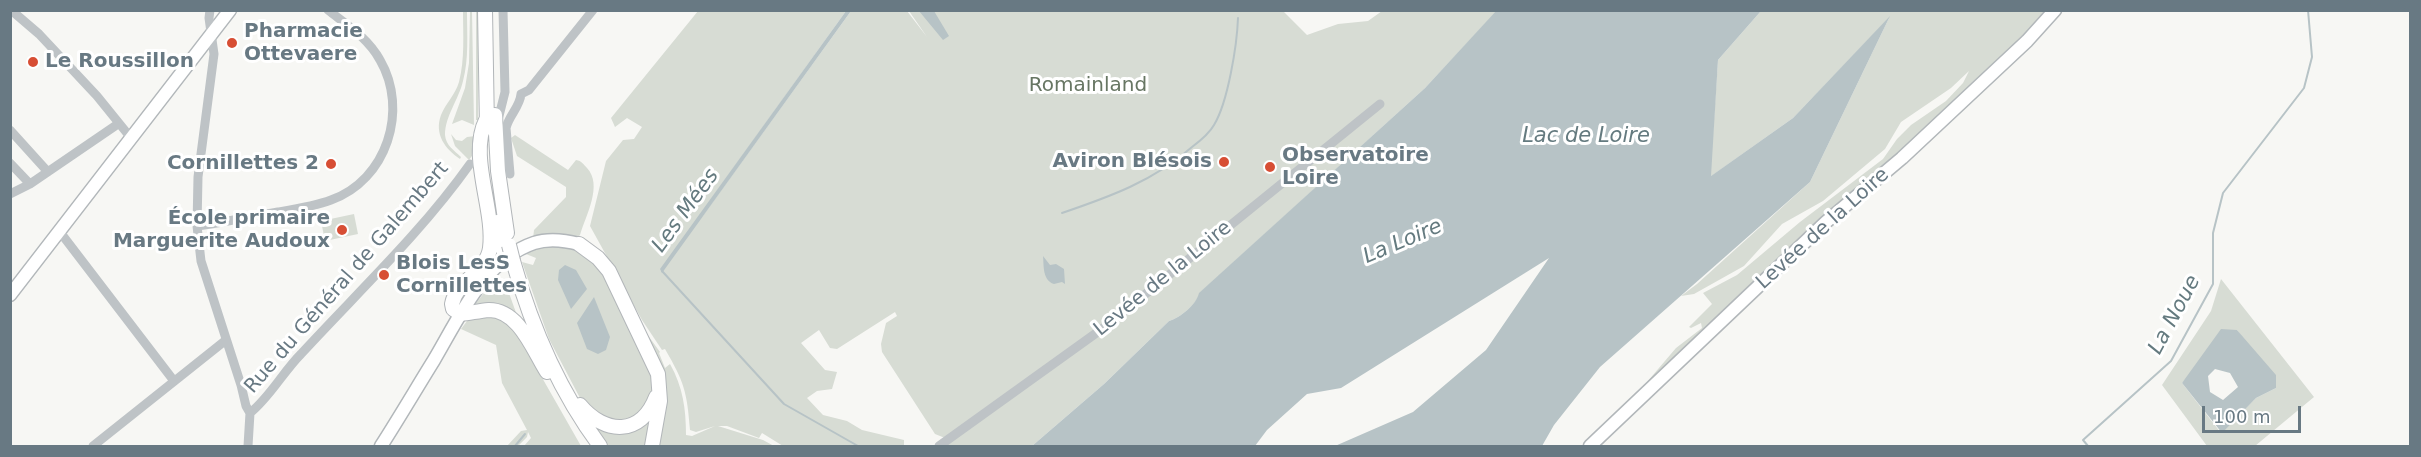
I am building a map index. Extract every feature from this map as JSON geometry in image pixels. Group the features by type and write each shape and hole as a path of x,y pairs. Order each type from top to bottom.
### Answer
{"highway":[{"path":"485,10 491,136 506,248 550,368 591,447"},
{"path":"494,10 491,136 476,166 491,233 490,251 482,266 453,298 453,309 461,314 489,310 508,315 550,368 600,447"},
{"path":"579,244 598,258 609,272 654,362 660,387 660,401 652,447"},
{"path":"550,368 586,412 608,426 625,427 641,420 652,407 660,387"}],"main road":[{"path":"10,295 230,10"},
{"name":"Levée de la Loire","path":"1590,447 1826,222 1902,158 2019,49 2055,10"},
{"path":"381,447 461,314 486,279 519,250 545,241 561,240 579,244"}],"street":[{"path":"11,10 39,34 131,138"},
{"path":"210,10 219,24"},
{"path":"210,10 214,54 198,177 197,226 201,261 250,413 248,447"},
{"path":"197,226 332,200 356,187 374,168 388,143 393,121 394,98 389,78 369,43 328,10"},
{"path":"503,10 505,92 491,136 510,174"},
{"path":"505,92 521,94 529,90 593,10"},
{"path":"491,136 507,121 520,103 521,94"},
{"name":"Levée de la Loire","path":"939,447 1106,326 1380,104"},
{"path":"10,194 30,184 118,125 143,122"},
{"path":"10,130 48,171"},
{"path":"10,163 30,184"},
{"name":"Rue du Général de Galembert","path":"250,413 258,407 294,361 476,166"},
{"path":"60,232 174,381"},
{"path":"93,447 226,340"},
{"path":"104,438 111,447"}],"green space":[{"path":"463,11 467,11 465,73 447,121 445,135 449,145 461,157 460,159 442,140 439,122 457,87 461,73"},
{"path":"470,11 472,11 474,125 462,120 452,124 465,88 469,63"},
{"path":"476,11 478,11 478,120 476,120"},
{"name":"Romainland","path":"698,11 846,11 712,198 702,217 851,11 907,11 927,37 909,11 1283,11 1307,35 1338,24 1368,21 1382,11 1497,11 1425,88 1200,293 1188,310 1169,321 1104,384 1032,446 936,446 945,438 935,434 882,352 881,344 886,323 897,316 895,312 837,349 830,348 819,330 801,343 825,370 837,372 832,389 817,391 807,398 823,415 847,421 862,430 904,440 904,446 783,446 762,433 759,438 727,426 718,426 763,440 774,446 654,446 664,397 639,323 660,352 665,368 670,364 678,381 683,398 686,435 692,436 715,426 696,432 690,430 684,387 676,370 665,349 662,350 642,320 590,226 606,161 623,140 634,139 642,127 627,118 615,127 611,118"},
{"path":"1761,11 2048,11 1986,76 1840,205 1641,389 1676,348 1702,328 1701,323 1689,327 1712,304 1703,293 1737,275 1800,222 1883,159 1897,139 1911,125 1946,101 1963,83 1969,71 1951,88 1901,122 1885,149 1823,201 1782,224 1744,266 1694,294 1681,296 1810,182 1889,18 1793,118 1710,177 1718,60"},
{"path":"451,134 456,140 462,141 467,137 476,136 474,153 469,160 455,146"},
{"path":"515,135 568,170 576,160 580,161 592,175 594,183 592,200 580,235 576,239 533,239 534,230 566,197 566,187 517,156 511,138"},
{"path":"354,214 358,234 325,241 321,221"},
{"path":"546,245 578,252 591,260 603,273 654,380 653,398 641,416 612,424 588,409 580,398 549,339 522,262 533,265 536,258 526,254 521,255"},
{"path":"499,273 498,279 505,282 519,321 471,310"},
{"path":"2221,279 2314,397 2255,446 2207,446 2162,385 2211,311","holes":["2237,330 2276,388 2256,398 2221,433 2182,383"]},
{"path":"479,316 496,316 512,325 581,446 524,446 531,438 528,432 527,437 518,446 507,446 521,431 527,430 502,383 496,345 461,329 467,321"},
{"path":"655,411 648,446 607,446 590,423 600,428"}],"water":[{"name":"Lac de Loire","path":"1497,10 1761,11 1718,60 1711,176 1793,118 1890,16 1810,182 1600,367 1554,425 1542,446 1335,446 1413,412 1486,350 1549,258 1341,388 1307,394 1267,430 1255,446 1032,446 1104,384 1169,321 1187,310 1195,302 1199,293 1425,88"},
{"path":"846,11 851,11 662,273 660,269"},
{"path":"919,11 934,11 949,36 943,40"},
{"path":"1043,256 1050,265 1056,264 1064,269 1065,284 1062,282 1054,284 1047,279"},
{"path":"565,265 576,270 587,289 571,309 558,280 559,270"},
{"path":"594,297 610,337 606,350 598,354 587,349 577,323"},
{"path":"2221,329 2237,330 2276,375 2276,388 2256,398 2222,433 2182,383","holes":["2215,369 2230,373 2238,387 2223,400 2210,392 2208,376"]}],"waterway":[{"name":"La Noue","path":"2088,446 2083,440 2171,361 2213,284 2213,233 2223,193 2304,88 2312,57 2308,10"},
{"path":"1062,213 1147,179 1177,159 1207,134 1214,125 1224,102 1234,58 1238,18"},
{"name":"Les Mées","path":"662,271 784,404 858,446"},
{"path":"515,446 525,434"}],"place":[{"name":"Pharmacie Ottevaere","path":"232,43"},
{"name":"Le Roussillon","path":"33,62"},
{"name":"Aviron Blésois","path":"1224,162"},
{"name":"Cornillettes 2","path":"331,164"},
{"name":"Observatoire Loire","path":"1270,167"},
{"name":"École primaire Marguerite Audoux","path":"342,230"},
{"name":"Blois LesS Cornillettes","path":"384,275"}],"water label":[{"name":"La Loire","path":"1403,242"}]}
